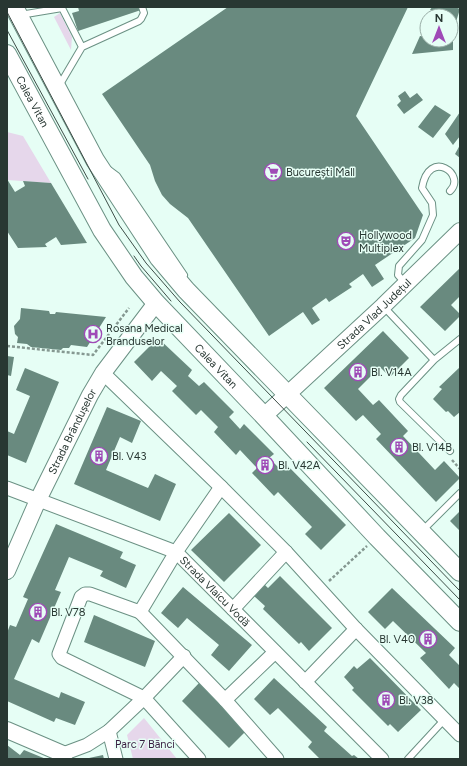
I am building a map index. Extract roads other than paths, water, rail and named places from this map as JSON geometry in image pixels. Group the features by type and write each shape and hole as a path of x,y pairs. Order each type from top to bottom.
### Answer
{"main road":[{"path":"16,11 95,160 159,258 186,290 286,394 421,533 459,568"},
{"name":"Calea Vitan","path":"7,54 102,230 126,266 156,303 460,622"}],"street":[{"name":"Strada Vlad Județul","path":"264,416 286,394 383,306 460,231"},
{"name":"Strada Brândușelor","path":"7,571 38,500 90,394 103,373 156,303"},
{"path":"103,373 286,552 356,629 460,735"},
{"path":"140,612 176,552 221,487"},
{"name":"Strada Vlaicu Vodă","path":"7,488 176,552 382,759"},
{"path":"233,609 286,552"},
{"path":"199,759 144,698 62,658 59,654 81,597 85,594 90,594 140,612 184,656 277,759"},
{"path":"305,682 356,629"},
{"path":"225,700 275,652"},
{"path":"7,730 63,756 87,745 109,732 184,656"},
{"path":"109,732 116,759"}],"lane":[{"path":"16,11 62,7 82,47"},
{"path":"57,89 82,47 139,21 144,13 142,7"},
{"path":"406,284 398,275 399,266 422,240 433,215 432,202 422,188 426,174 429,170 440,166 450,169 456,182 454,189 450,191"},
{"path":"383,306 434,360"},
{"path":"450,451 400,402 399,399 434,360 460,339"},
{"path":"421,533 460,493"},
{"path":"408,759 444,720"}],"tram line":[{"path":"7,12 119,225 146,263 180,302 460,591"},
{"path":"7,30 88,179"},
{"path":"134,256 171,301"},
{"path":"307,442 460,600"}],"place":[{"name":"București Mall","path":"273,172"},
{"name":"Hollywood Multiplex","path":"346,241"},
{"name":"Rosana Medical Branduselor","path":"93,334"},
{"name":"Bl. V14A","path":"358,372"},
{"name":"Bl. V14B","path":"399,447"},
{"name":"Bl. V43","path":"99,456"},
{"name":"Bl. V42A","path":"265,465"},
{"name":"Bl. V78","path":"38,612"},
{"name":"Bl. V40","path":"428,639"},
{"name":"Bl. V38","path":"386,700"}],"park label":[{"name":"Parc 7 Bănci","path":"145,744"}]}
